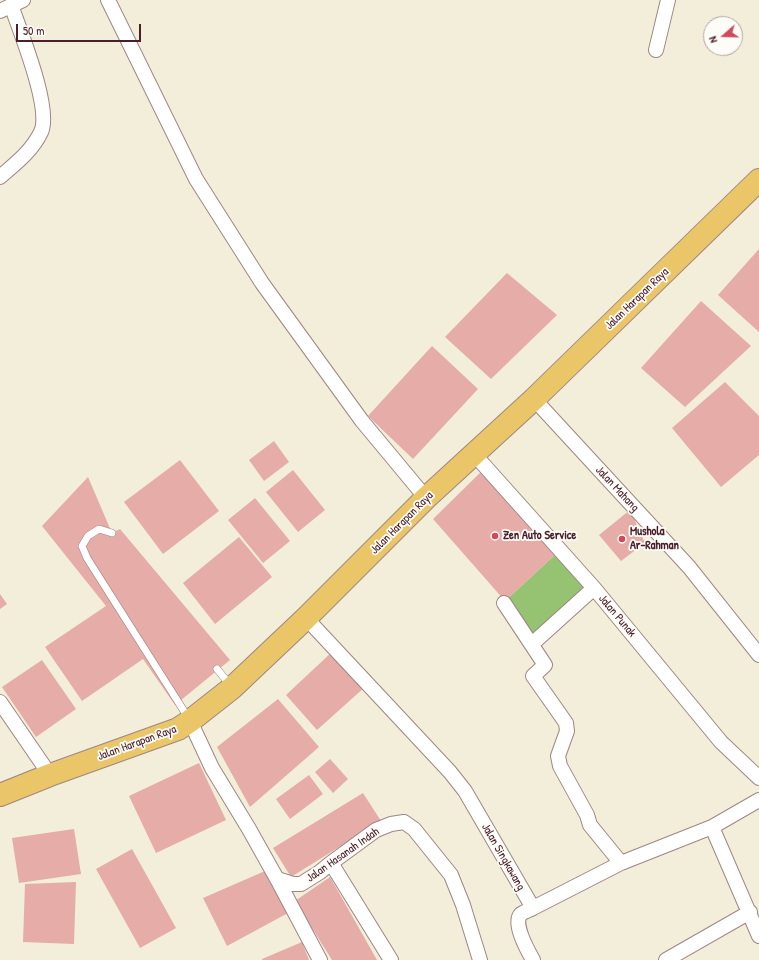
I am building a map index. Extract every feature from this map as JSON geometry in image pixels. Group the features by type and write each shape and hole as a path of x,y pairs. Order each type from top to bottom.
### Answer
{"main road":[{"name":"Jalan Harapan Raya","path":"0,795 50,775 178,729 232,688 306,618 426,498 534,399 759,180"}],"street":[{"path":"108,0 196,179 267,289 362,421 426,498"},
{"path":"656,50 668,0"},
{"path":"0,177 30,150 42,130 44,118 41,96 11,6"},
{"name":"Jalan Mahang","path":"534,399 689,567 759,655"},
{"name":"Jalan Punak","path":"474,454 594,588 721,742 759,778"},
{"path":"532,644 594,588"},
{"path":"504,603 545,665 533,676 566,723 567,731 558,756 560,766 587,815 590,825 621,863"},
{"name":"Jalan Singkawang","path":"306,618 450,772 465,791 533,908"},
{"path":"0,702 50,775"},
{"path":"190,721 212,768 249,829 320,960"},
{"path":"533,960 518,924 521,914 621,863 712,827 759,800"},
{"name":"Jalan Hasanah Indah","path":"277,879 293,884 301,884 320,872 376,830 391,824 404,822 414,829 451,875 480,960"},
{"path":"712,827 750,912 759,936"},
{"path":"331,863 391,960"},
{"path":"666,960 750,912"}],"lane":[{"path":"112,533 99,529 88,536 82,546 87,558 190,721"},
{"path":"217,669 232,688"}],"green space":[{"path":"557,553 586,587 532,634 505,601"}],"building":[{"path":"759,249 759,332 718,295"},
{"path":"507,273 557,315 491,379 445,337"},
{"path":"701,301 751,346 685,407 641,368"},
{"path":"432,346 478,389 413,459 368,416"},
{"path":"725,382 759,416 759,455 721,487 672,428"},
{"path":"274,441 289,462 264,481 249,460"},
{"path":"180,460 219,511 163,554 124,502"},
{"name":"Zen Auto Service","path":"484,469 557,553 505,601 433,519"},
{"path":"293,470 325,510 298,532 266,492"},
{"path":"88,477 112,533 120,529 230,660 175,705 143,659 82,701 45,647 106,606 42,526"},
{"path":"255,498 290,541 263,563 228,520"},
{"name":"Mushola Ar-Rahman","path":"630,510 645,543 621,561 599,535"},
{"path":"239,537 272,577 215,624 183,583"},
{"path":"0,594 7,604 0,609"},
{"path":"333,651 365,687 317,730 286,695"},
{"path":"42,660 76,709 36,737 2,687"},
{"path":"278,699 319,747 250,807 217,747"},
{"path":"330,759 348,779 333,793 315,772"},
{"path":"199,763 226,820 156,853 129,796"},
{"path":"309,775 323,794 290,819 276,799"},
{"path":"363,793 381,821 291,877 273,848"},
{"path":"74,829 81,874 19,883 12,838"},
{"path":"132,849 176,928 140,948 96,869"},
{"path":"265,871 288,913 227,946 203,898"},
{"path":"330,877 377,960 332,960 295,901"},
{"path":"76,882 74,944 23,942 25,884"},
{"path":"302,942 309,960 262,960 262,959"}],"place":[{"name":"Zen Auto Service","path":"495,536"},
{"name":"Mushola Ar-Rahman","path":"622,539"}]}
